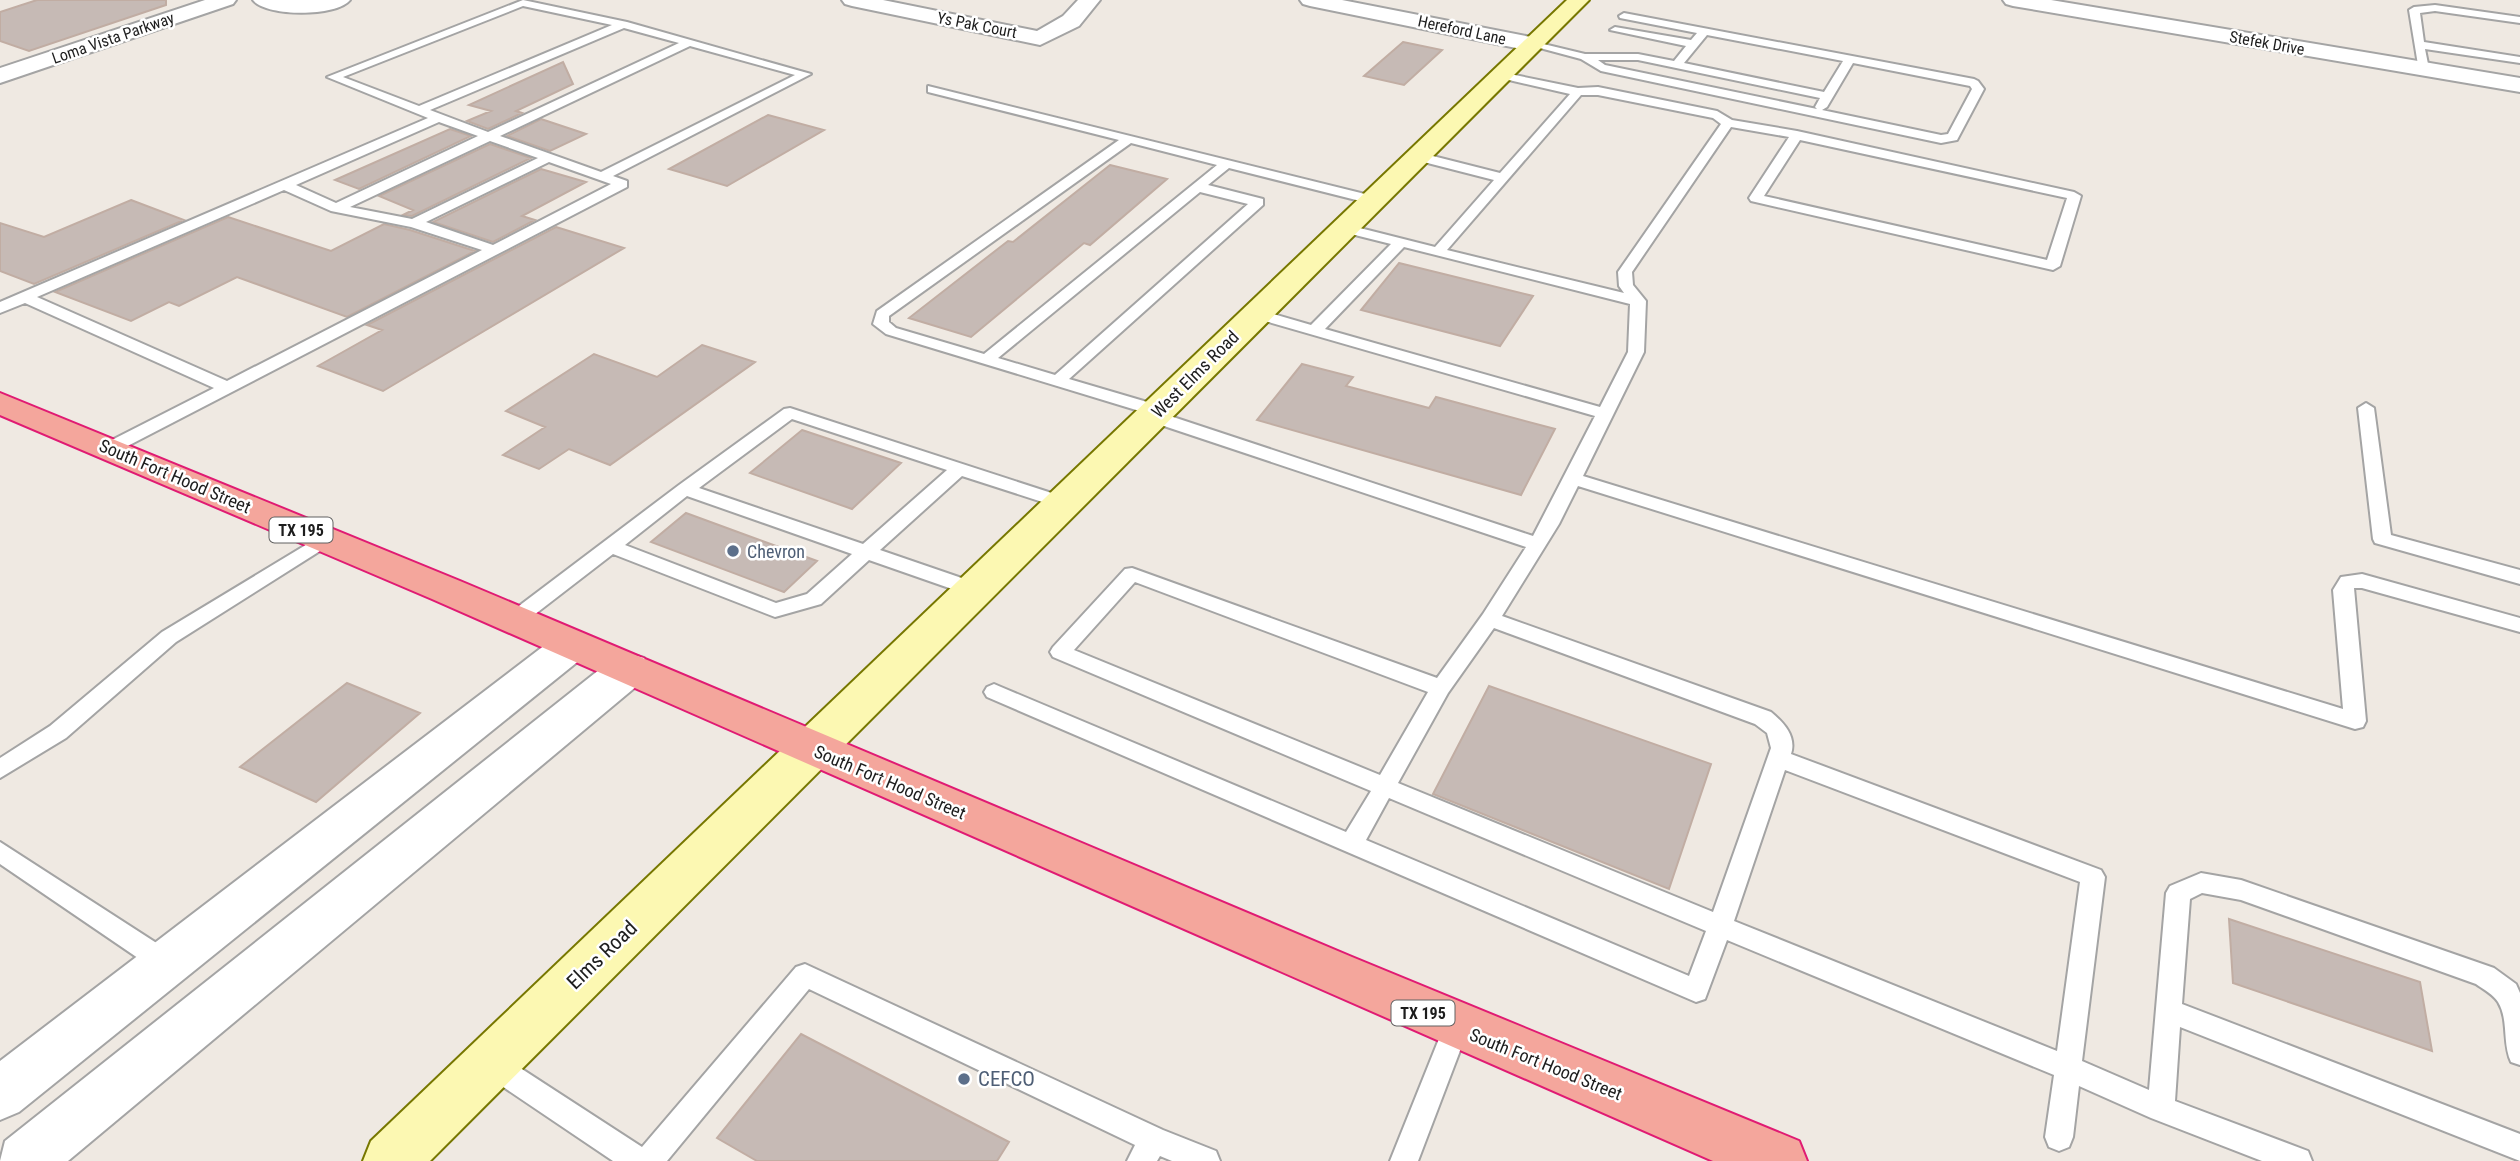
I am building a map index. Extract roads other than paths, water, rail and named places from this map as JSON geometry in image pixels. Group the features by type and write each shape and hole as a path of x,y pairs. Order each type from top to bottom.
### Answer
{"highway":[{"name":"South Fort Hood Street","path":"0,403 514,620 1456,1027 1779,1161"}],"main road":[{"name":"West Elms Road","path":"813,749 1579,0"},
{"name":"Elms Road","path":"391,1161 813,749"}],"street":[{"name":"Loma Vista Parkway","path":"0,76 226,0"},
{"path":"263,0 286,8 321,7 340,0"},
{"name":"Ys Pak Court","path":"852,0 1040,38 1071,21 1090,0"},
{"name":"Hereford Lane","path":"1310,0 1531,44"},
{"name":"Stefek Drive","path":"2025,1 2520,85"},
{"path":"0,1094 572,645"},
{"path":"25,1161 629,670"}],"lane":[{"path":"110,448 622,184 601,177 548,158 439,118 333,77 522,3 623,24 805,74 601,177"},
{"path":"2423,69 2412,13 2421,7 2520,20"},
{"path":"1585,57 1601,68 1941,139 1954,137 1978,89 1973,83 1624,16"},
{"path":"420,110 623,24"},
{"path":"1615,30 1692,44"},
{"path":"1677,65 1704,31"},
{"path":"336,208 689,42"},
{"path":"1531,44 1585,57 1638,57 1828,96"},
{"path":"2418,44 2520,61"},
{"path":"1817,114 1850,59"},
{"path":"1500,75 1578,92 1598,91 1694,110 1717,115 1728,123 1797,135 2074,196 2053,266 1756,198 1797,135"},
{"path":"932,89 1372,200"},
{"path":"1438,252 1578,92"},
{"path":"0,308 439,118"},
{"path":"1351,845 1441,688 1490,620 1574,479 1636,352 1638,301 1626,286 1625,272 1728,123"},
{"path":"1128,139 883,314 881,324 891,331 1058,381 1537,544"},
{"path":"1417,156 1502,178"},
{"path":"414,223 548,158"},
{"path":"986,360 1226,164"},
{"path":"287,186 336,208 414,223 495,250"},
{"path":"1058,381 1258,202 1198,187"},
{"path":"1343,229 1638,301"},
{"path":"1314,331 1401,243"},
{"path":"24,297 226,387"},
{"path":"1256,314 1606,414"},
{"path":"2366,408 2382,539 2520,577"},
{"path":"514,620 685,489 790,413 1064,503"},
{"path":"610,546 775,610 814,599 960,468"},
{"path":"1574,479 2355,721 2343,590 2348,582 2362,582 2520,625"},
{"path":"685,489 975,590"},
{"path":"0,769 58,732 169,637 324,540"},
{"path":"1441,688 1132,574 1060,652 2066,1067 2161,1109 2298,1161"},
{"path":"995,692 1696,990 1782,748 1777,730 1762,718 1490,620"},
{"path":"1778,758 2094,877 2066,1067 2059,1137"},
{"path":"0,852 167,963"},
{"path":"2161,1109 2178,893 2201,883 2241,890 2485,976 2507,992 2516,1015 2520,1053"},
{"path":"649,1161 805,975 1147,1150 1206,1161"},
{"path":"2168,1010 2520,1148"},
{"path":"1404,1161 1456,1027"},
{"path":"491,1063 638,1161"}],"place":[{"name":"Chevron","path":"733,551"},
{"name":"CEFCO","path":"964,1079"}]}
